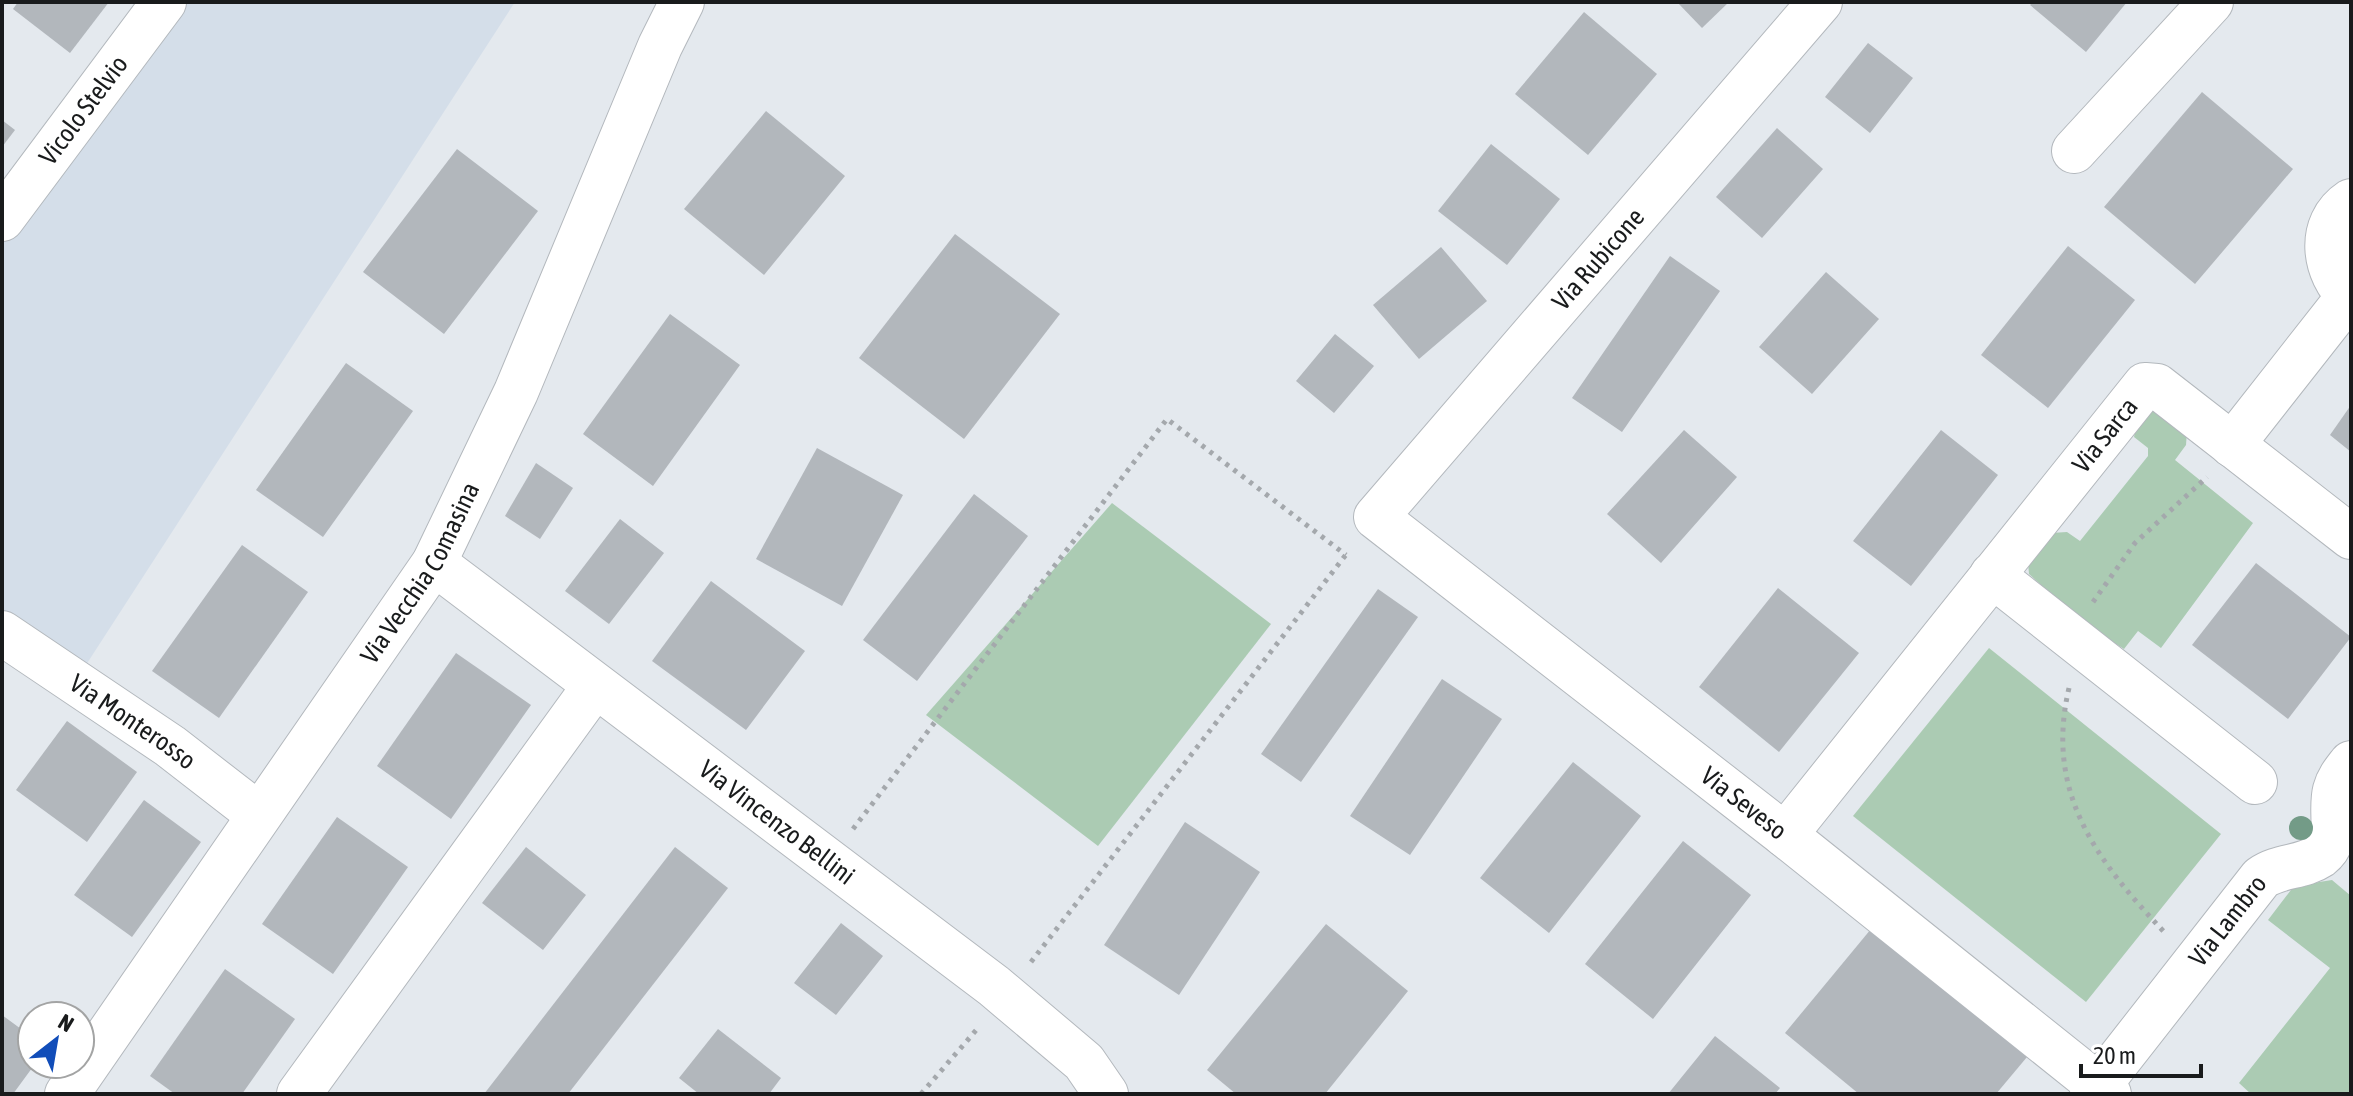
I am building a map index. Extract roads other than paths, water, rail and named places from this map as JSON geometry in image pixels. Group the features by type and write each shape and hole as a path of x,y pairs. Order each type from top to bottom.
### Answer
{"street":[{"name":"Vicolo Stelvio","path":"2,219 164,2"},
{"name":"Via Vecchia Comasina","path":"67,1094 434,563 516,392 660,46 682,2"},
{"name":"Via Rubicone","path":"1376,517 1820,2"},
{"path":"2074,151 2211,2"},
{"path":"2232,445 2350,297 2335,280 2328,261 2327,241 2333,221 2351,201"},
{"name":"Via Sarca","path":"1785,835 2145,385 2157,386 2351,537"},
{"name":"Via Seveso","path":"1376,517 1785,835 2100,1092"},
{"name":"Via Vincenzo Bellini","path":"434,563 828,862 993,1010 1084,1062 1106,1094"},
{"path":"1992,575 2255,782"},
{"name":"Via Monterosso","path":"2,633 170,746 259,815"},
{"path":"299,1094 594,687"},
{"name":"Via Lambro","path":"2100,1092 2261,878 2274,869 2342,846 2334,791 2351,763"}]}
